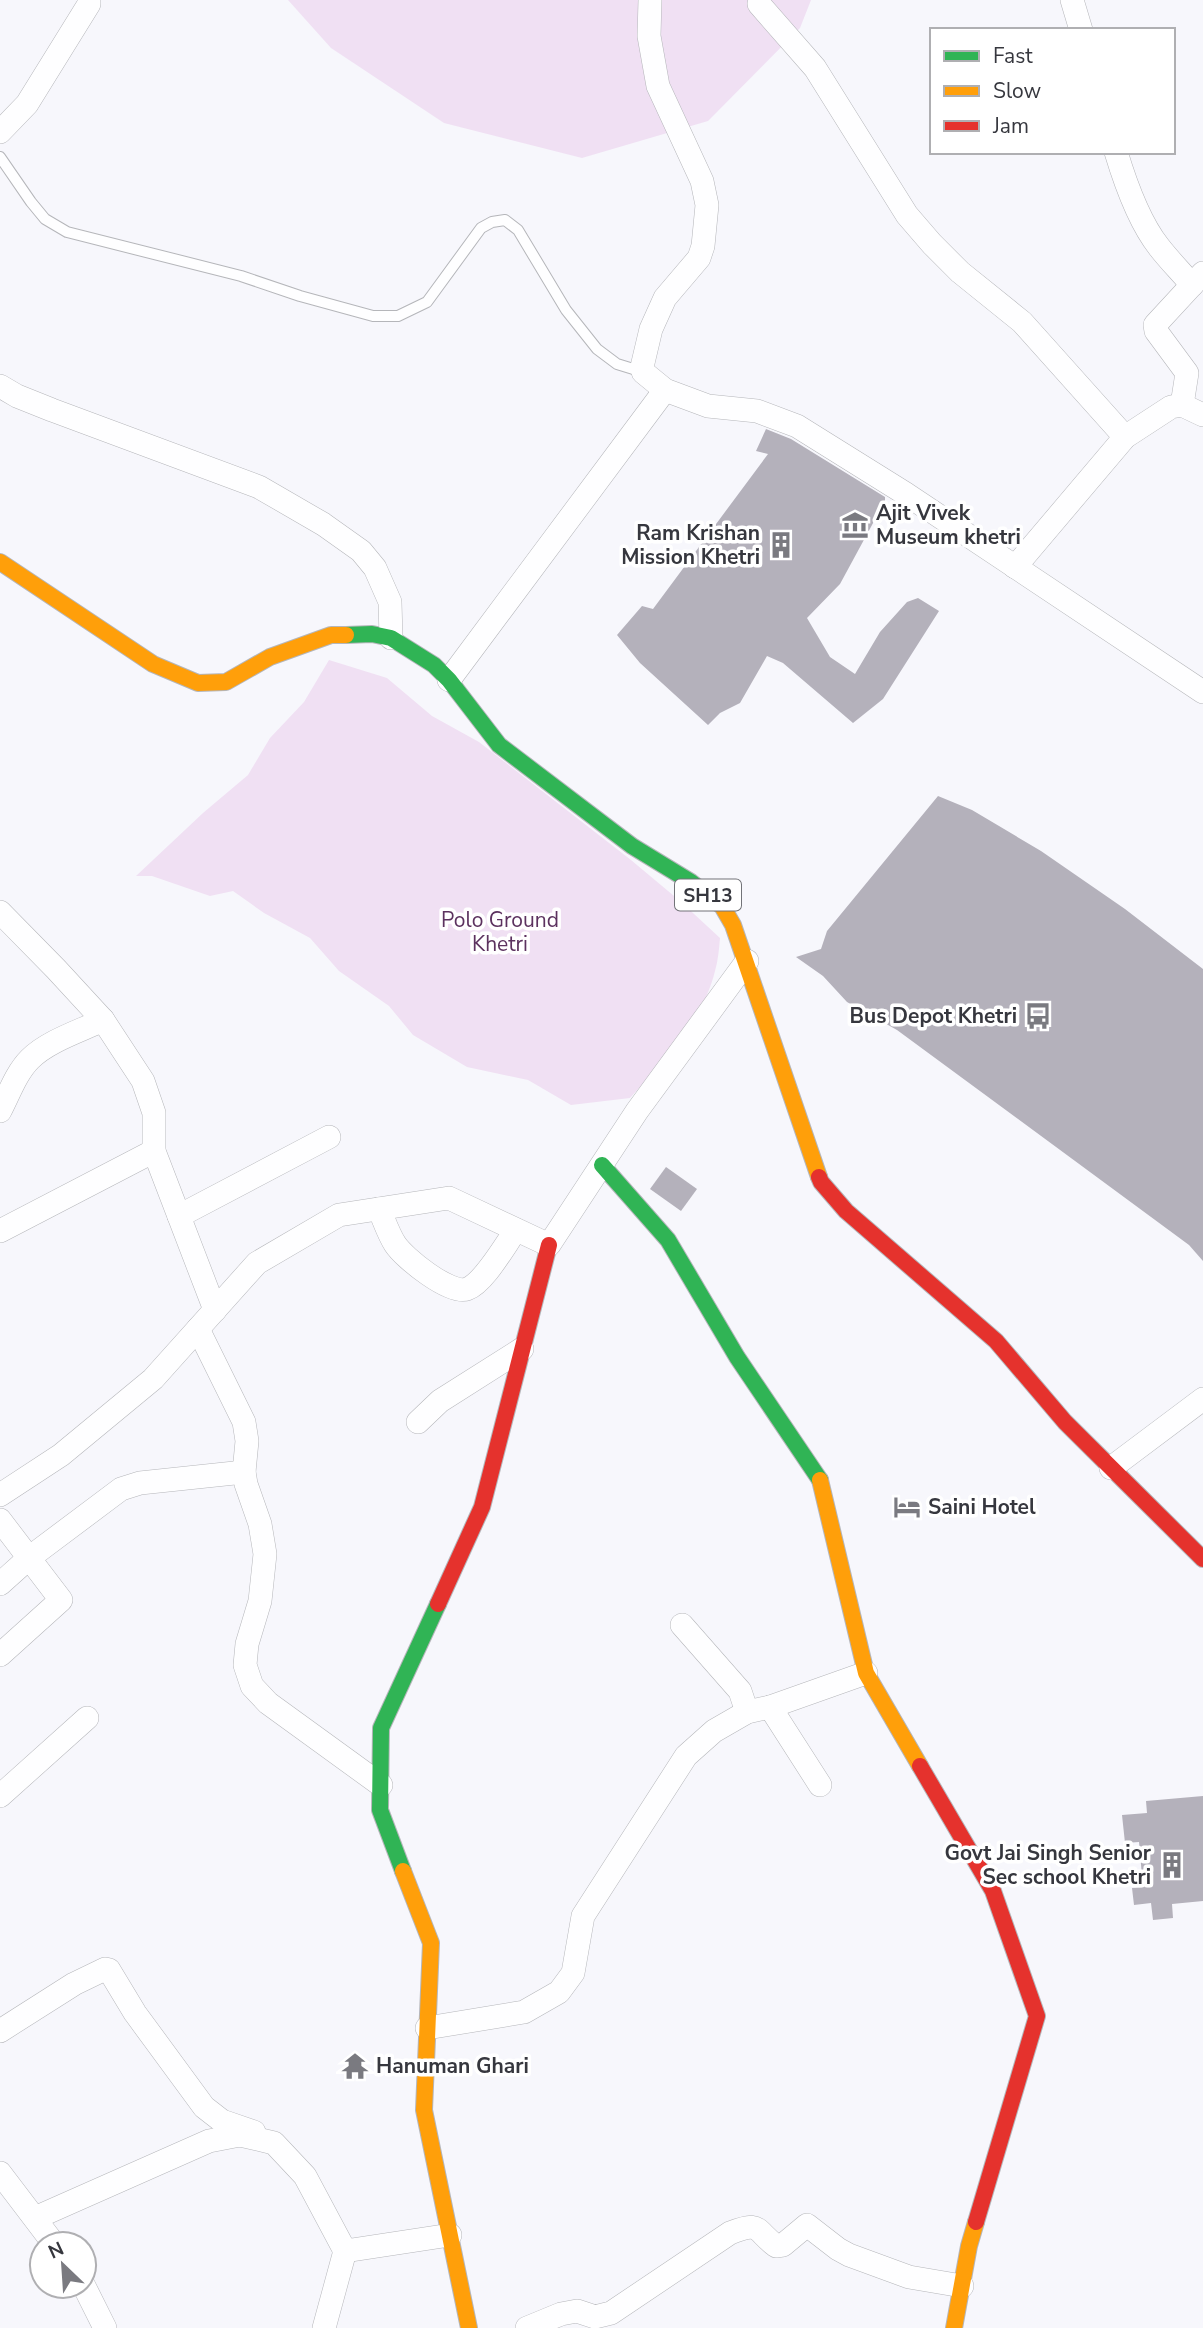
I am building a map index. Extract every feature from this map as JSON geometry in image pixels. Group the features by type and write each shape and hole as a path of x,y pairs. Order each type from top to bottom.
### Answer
{"street":[{"path":"0,132 27,104 89,0"},
{"path":"650,0 649,36 658,86 702,181 707,205 703,246 699,258 665,298 651,329 643,372 665,390 708,406 757,411 797,426 906,494 1203,692"},
{"path":"1072,0 1080,28"},
{"path":"759,4 815,68 915,225 960,272 1022,322 1125,437"},
{"path":"1014,567 1125,437 1171,407 1193,410 1195,369 1155,328 1197,279 1157,245 1121,171 1117,154"},
{"path":"0,386 52,410 259,488 323,524 361,551 375,568 390,602 391,638"},
{"path":"449,680 665,390"},
{"name":"SH13","path":"0,562 153,664 198,683 226,682 270,657 331,635 372,634 391,638 434,664 499,745 632,846 691,882 722,906 733,925 747,961 821,1182 846,1211 996,1341 1065,1422 1203,1559"},
{"path":"0,912 103,1020 143,1081 154,1113 154,1151 215,1310"},
{"path":"469,2328 424,2110 431,1943 380,1810 381,1728 482,1507 549,1245 637,1111 747,961"},
{"path":"0,1111 17,1076 30,1059 47,1047 103,1020"},
{"path":"179,1216 329,1138"},
{"path":"0,1231 154,1151"},
{"path":"602,1164 668,1240 737,1357 820,1481 866,1673 993,1891 1037,2016 969,2246 954,2328"},
{"path":"0,1495 61,1455 153,1379 257,1263 339,1214 449,1198 549,1245"},
{"path":"379,1209 390,1236 402,1253 439,1282 459,1290 468,1289 477,1282 516,1230"},
{"path":"198,1329 244,1422 247,1441 244,1472 260,1524 265,1554 260,1601 247,1644 246,1665 252,1686 268,1703 380,1785"},
{"path":"418,1422 440,1401 522,1349"},
{"path":"1111,1468 1203,1399"},
{"path":"0,1584 29,1558 111,1495 130,1485 244,1472"},
{"path":"0,1520 61,1600 0,1656"},
{"path":"682,1625 740,1691 747,1712"},
{"path":"427,2028 524,2012 559,1992 573,1973 583,1916 686,1756 714,1731 747,1712 770,1707 866,1673"},
{"path":"770,1707 820,1785"},
{"path":"0,1796 87,1718"},
{"path":"0,2031 74,1984 105,1969 109,1970 135,2013 204,2108 222,2121 250,2130 274,2143 305,2176 345,2251 324,2328"},
{"path":"34,2218 209,2141 240,2135 274,2143"},
{"path":"0,2173 43,2230"},
{"path":"527,2328 561,2314 577,2311 595,2317 611,2313 730,2233 747,2226 759,2229 776,2246 783,2245 807,2225 849,2255 909,2277 962,2286"},
{"path":"345,2251 450,2235"},
{"path":"91,2300 105,2328"}],"lane":[{"path":"0,158 45,219 67,232 240,276 373,316 398,316 427,302 481,228 492,222 505,220 518,230 566,310 597,349 617,364 643,372"}],"green space":[{"path":"288,0 811,0 800,28 708,121 582,158 444,123 331,48"},
{"name":"Polo Ground Khetri","path":"329,660 387,678 432,716 479,742 631,860 720,938 715,971 692,1023 656,1070 630,1098 571,1105 528,1080 467,1067 413,1035 389,1006 339,971 310,938 264,913 233,891 210,896 152,876 136,876 248,775 270,738 304,702"}],"building":[{"name":"Ram Krishan Mission Khetri","path":"766,429 791,439 885,497 840,584 807,618 830,657 855,674 880,632 907,602 918,598 939,611 883,699 853,723 783,663 767,656 740,703 720,713 708,725 640,663 617,635 642,606 653,609 768,454 756,451"},
{"name":"Bus Depot Khetri","path":"938,796 972,810 1041,851 1125,909 1203,969 1203,1261 1189,1245 897,1030 847,1002 823,976 796,957 821,949 827,931"},
{"path":"666,1167 697,1189 681,1211 650,1189"},
{"name":"Govt Jai Singh Senior Sec school Khetri","path":"1203,1796 1203,1901 1172,1904 1173,1918 1153,1920 1151,1903 1134,1905 1132,1888 1143,1887 1139,1842 1125,1843 1122,1815 1147,1813 1146,1801"}],"traffic: fast":[{"path":"346,635 372,634 391,638 434,665 449,680 499,745 632,846 691,882 714,900"},
{"path":"602,1165 668,1240 737,1357 820,1480"},
{"path":"403,1871 380,1810 381,1728 438,1604"}],"traffic: slow":[{"path":"0,562 153,664 198,683 226,682 270,657 331,635 346,635"},
{"path":"714,900 722,906 733,925 819,1177"},
{"path":"820,1480 866,1673 920,1766"},
{"path":"403,1871 431,1943 424,2110 469,2328"},
{"path":"954,2328 976,2222"}],"traffic: jam":[{"path":"819,1177 846,1211 996,1341 1065,1422 1203,1559"},
{"path":"438,1604 482,1507 549,1245"},
{"path":"920,1766 993,1891 1037,2016 976,2222"}],"place":[{"name":"Ajit Vivek Museum khetri","path":"855,525"},
{"name":"Ram Krishan Mission Khetri","path":"781,545"},
{"name":"Bus Depot Khetri","path":"1038,1016"},
{"name":"Saini Hotel","path":"907,1507"},
{"name":"Govt Jai Singh Senior Sec school Khetri","path":"1172,1865"},
{"name":"Hanuman Ghari","path":"355,2066"}]}
